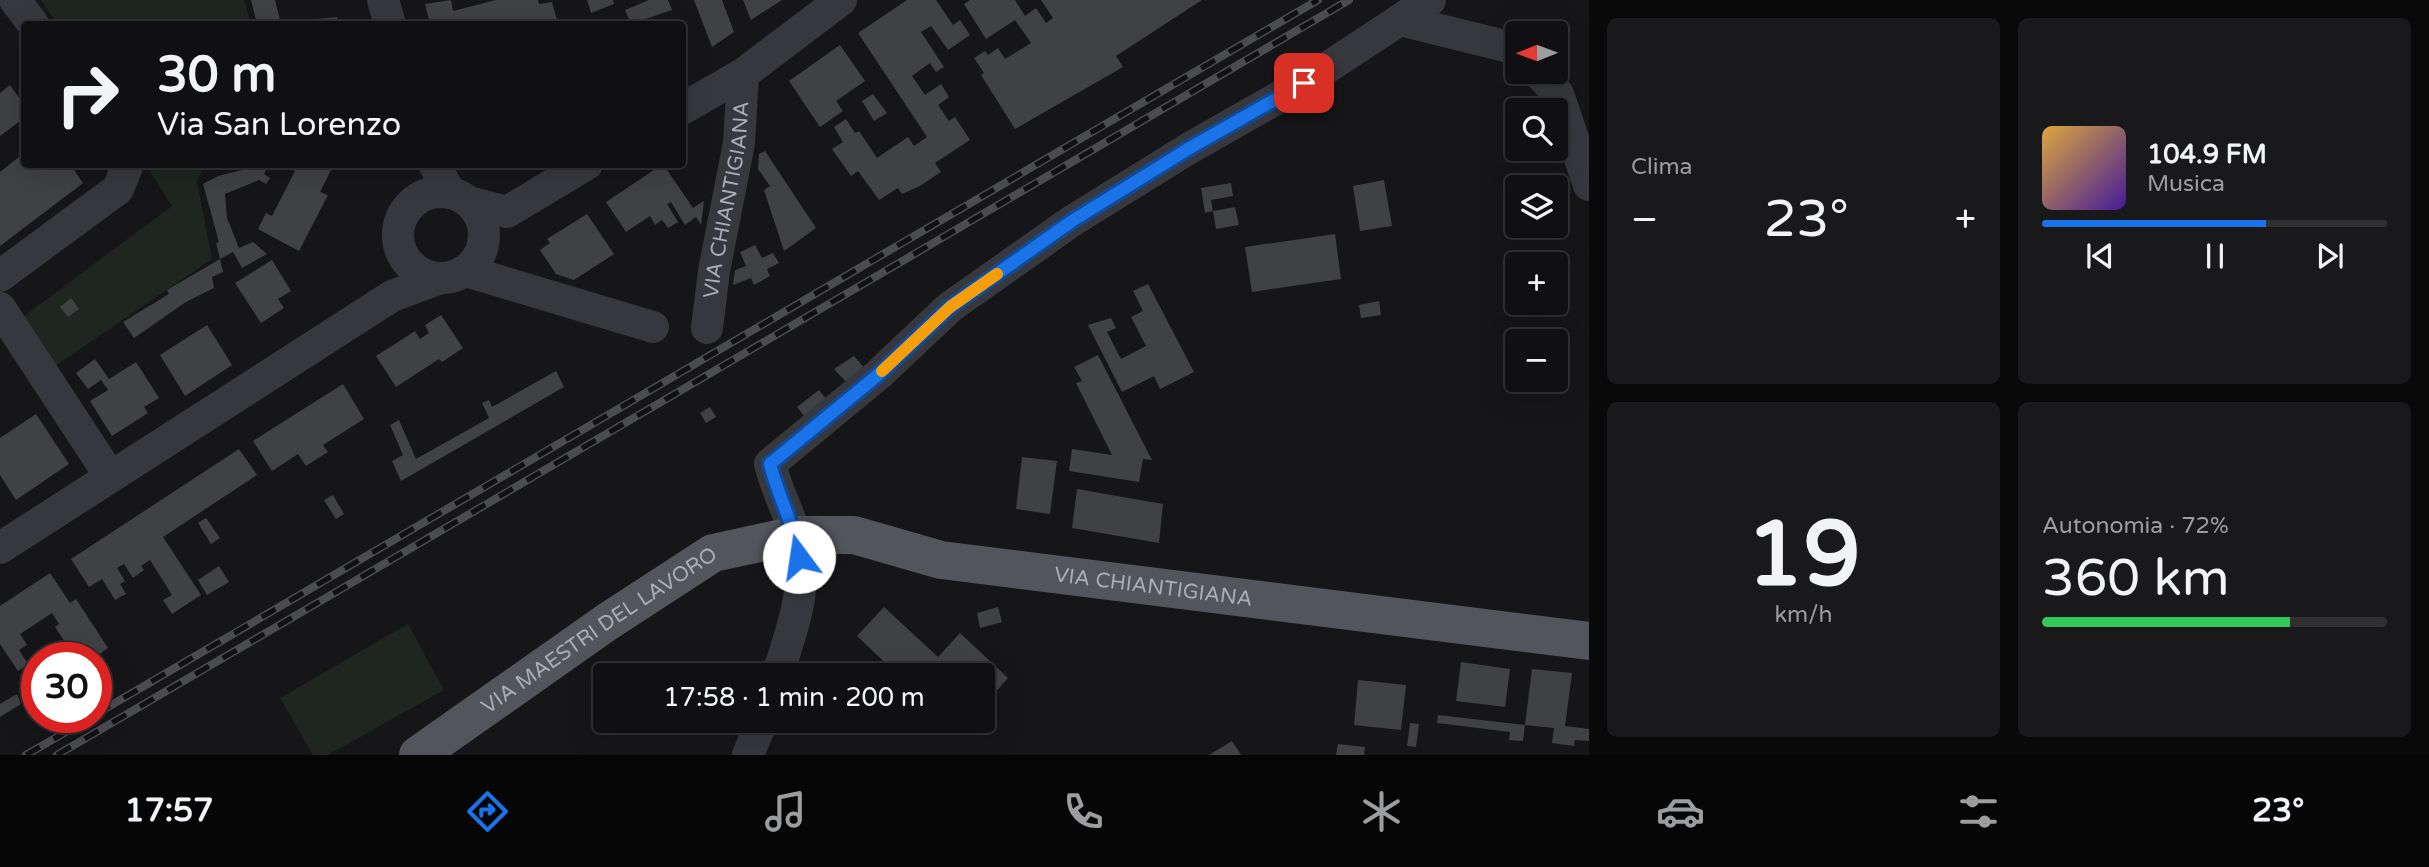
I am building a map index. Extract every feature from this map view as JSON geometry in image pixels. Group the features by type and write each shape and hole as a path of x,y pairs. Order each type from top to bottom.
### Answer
{"main road":[{"name":"VIA CHIANTIGIANA","path":"796,536 854,535 941,560 1589,641"},
{"name":"VIA MAESTRI DEL LAVORO","path":"418,755 607,622 713,553 796,536"}],"street":[{"path":"15,0 31,21"},
{"path":"383,0 389,21"},
{"path":"686,107 743,74 841,0"},
{"path":"781,663 796,619 802,579 796,536 776,490 770,464 879,374 950,307 1072,221 1188,149 1304,83 1430,0"},
{"path":"1399,20 1505,46"},
{"name":"VIA CHIANTIGIANA","path":"707,328 714,271 739,143 743,74"},
{"path":"1549,84 1559,94 1589,185"},
{"path":"0,276 118,189 126,168"},
{"path":"3,540 110,476 392,296 452,275 475,262 484,237 483,224 447,197 423,168"},
{"path":"436,168 447,197"},
{"path":"353,321 385,278 398,241 403,214 447,197 507,212 580,168"},
{"path":"398,241 402,255 411,267 452,275 653,327"},
{"path":"0,308 110,476"},
{"path":"748,755 757,733"}],"shaded area":[{"path":"41,0 244,0 250,21 55,21"},
{"path":"148,168 204,168 197,181 212,259 52,368 23,317 172,206"},
{"path":"408,624 444,690 328,755 313,755 280,698"}],"building":[{"path":"251,0 275,0 280,21 256,21"},
{"path":"451,0 453,11 496,0 538,0 539,4 552,2 557,21 429,21 425,4"},
{"path":"587,0 613,0 614,4 591,13"},
{"path":"649,0 668,0 672,10 640,21 630,21 625,10"},
{"path":"694,0 722,0 734,32 712,47"},
{"path":"743,0 782,0 751,20"},
{"path":"907,0 936,0 953,25 960,20 970,35 948,50 931,26 921,32 944,67 936,72 930,63 912,76 925,95 941,84 949,97 938,105 949,121 955,117 970,140 935,163 941,172 920,186 902,194 898,188 879,200 858,171 851,176 832,149 843,142 834,127 846,119 855,133 859,131 877,158 908,137 914,146 927,137 858,33"},
{"path":"970,0 1015,0 1025,16 1036,8 1046,23 1053,18 1041,0 1202,0 1116,56 1123,67 1015,129 981,75 984,73 974,58 985,51 988,55 998,48 1005,59 1031,43 1015,20 986,39 964,4"},
{"path":"337,17 338,21 297,21"},
{"path":"840,45 865,81 836,101 843,111 820,127 789,81"},
{"path":"10,85 21,101 21,120 0,136 0,93"},
{"path":"873,94 887,113 874,121 862,101"},
{"path":"765,151 816,228 784,251 764,190 770,186 758,169 759,154"},
{"path":"21,155 21,168 73,168 83,183 0,246 0,172"},
{"path":"243,168 267,168 264,174 270,178 266,184 259,180 225,194 227,218 239,248 253,242 267,254 242,268 233,252 220,259 216,243 219,242 203,184"},
{"path":"289,168 331,170 320,192 328,195 299,251 258,229 266,213 272,216 295,171"},
{"path":"657,168 666,168 693,208 704,201 701,225 696,217 685,225 671,202 667,204 678,222 668,228 662,220 655,225 650,216 626,232 606,202"},
{"path":"1384,180 1392,226 1360,231 1353,186"},
{"path":"1231,183 1233,196 1211,200 1213,211 1205,213 1201,188"},
{"path":"1235,207 1239,225 1216,229 1213,211"},
{"path":"587,214 614,254 574,280 556,274 540,250 550,243 547,239"},
{"path":"1335,234 1341,279 1252,292 1245,247"},
{"path":"755,245 762,258 773,253 779,263 767,269 770,276 754,285 751,278 733,285 735,270 746,266 740,252"},
{"path":"220,259 223,272 212,277 214,288 186,302 134,338 123,322 169,294 167,290"},
{"path":"272,260 291,291 278,299 284,308 261,323 235,283"},
{"path":"1148,284 1194,372 1160,389 1154,376 1122,392 1088,325 1111,318 1116,328 1107,332 1121,359 1146,346 1131,317 1143,311 1133,291"},
{"path":"71,298 79,309 68,317 60,307"},
{"path":"1379,301 1381,315 1361,318 1359,305"},
{"path":"441,315 463,348 442,362 439,359 396,387 376,356 415,331 420,339 429,333 425,325"},
{"path":"207,325 232,365 185,396 160,355"},
{"path":"1098,355 1152,460 1143,459 1139,482 1069,471 1072,449 1112,455 1076,383 1082,381 1074,367"},
{"path":"854,356 867,371 852,388 834,369"},
{"path":"95,359 109,379 136,362 159,398 144,407 148,413 112,436 90,401 108,390 101,380 88,389 76,373"},
{"path":"556,371 564,387 401,481 392,461 403,455 390,425 399,420 416,459 489,418 482,403 489,400 492,407"},
{"path":"343,384 364,419 323,445 328,452 306,466 298,454 272,471 253,441"},
{"path":"819,390 830,404 808,421 797,407"},
{"path":"710,407 716,417 706,423 700,413"},
{"path":"36,414 69,464 16,500 0,475 0,438"},
{"path":"239,449 257,475 163,537 201,595 172,614 163,600 172,595 150,560 141,566 144,570 133,578 124,564 117,568 125,581 120,584 126,594 115,600 102,579 89,587 71,559"},
{"path":"1022,457 1057,461 1050,514 1016,509"},
{"path":"1077,489 1163,504 1159,543 1072,528"},
{"path":"333,495 344,514 336,519 324,500"},
{"path":"206,518 220,538 211,544 198,523"},
{"path":"219,566 229,582 207,595 198,580"},
{"path":"50,573 70,603 76,599 104,642 65,642 55,627 59,624 52,613 20,634 25,642 21,642 19,650 21,669 18,671 0,644 0,606"},
{"path":"884,607 938,657 960,633 992,663 885,663 857,636"},
{"path":"998,607 1002,622 980,628 977,613"},
{"path":"1461,662 1510,669 1505,707 1456,701"},
{"path":"995,666 1008,678 995,693"},
{"path":"1532,669 1572,673 1565,726 1589,729 1589,741 1575,740 1574,746 1552,743 1554,728 1525,725"},
{"path":"1358,680 1406,685 1401,730 1354,725"},
{"path":"17,694 21,704 0,717 0,704"},
{"path":"1438,715 1525,725 1523,741 1509,740 1510,732 1437,723"},
{"path":"1410,723 1419,724 1416,747 1407,746"},
{"path":"1232,741 1241,755 1209,755"},
{"path":"1338,744 1365,747 1364,755 1336,755"}],"railway":[{"path":"112,705 1318,0"},
{"path":"57,755 1349,0"},
{"path":"26,755 64,733"}],"slow traffic":[{"path":"882,371 950,307 997,274"}],"route":[{"path":"799,557 796,536 776,490 770,464 879,374 950,307 1072,221 1188,149 1304,83"}]}
